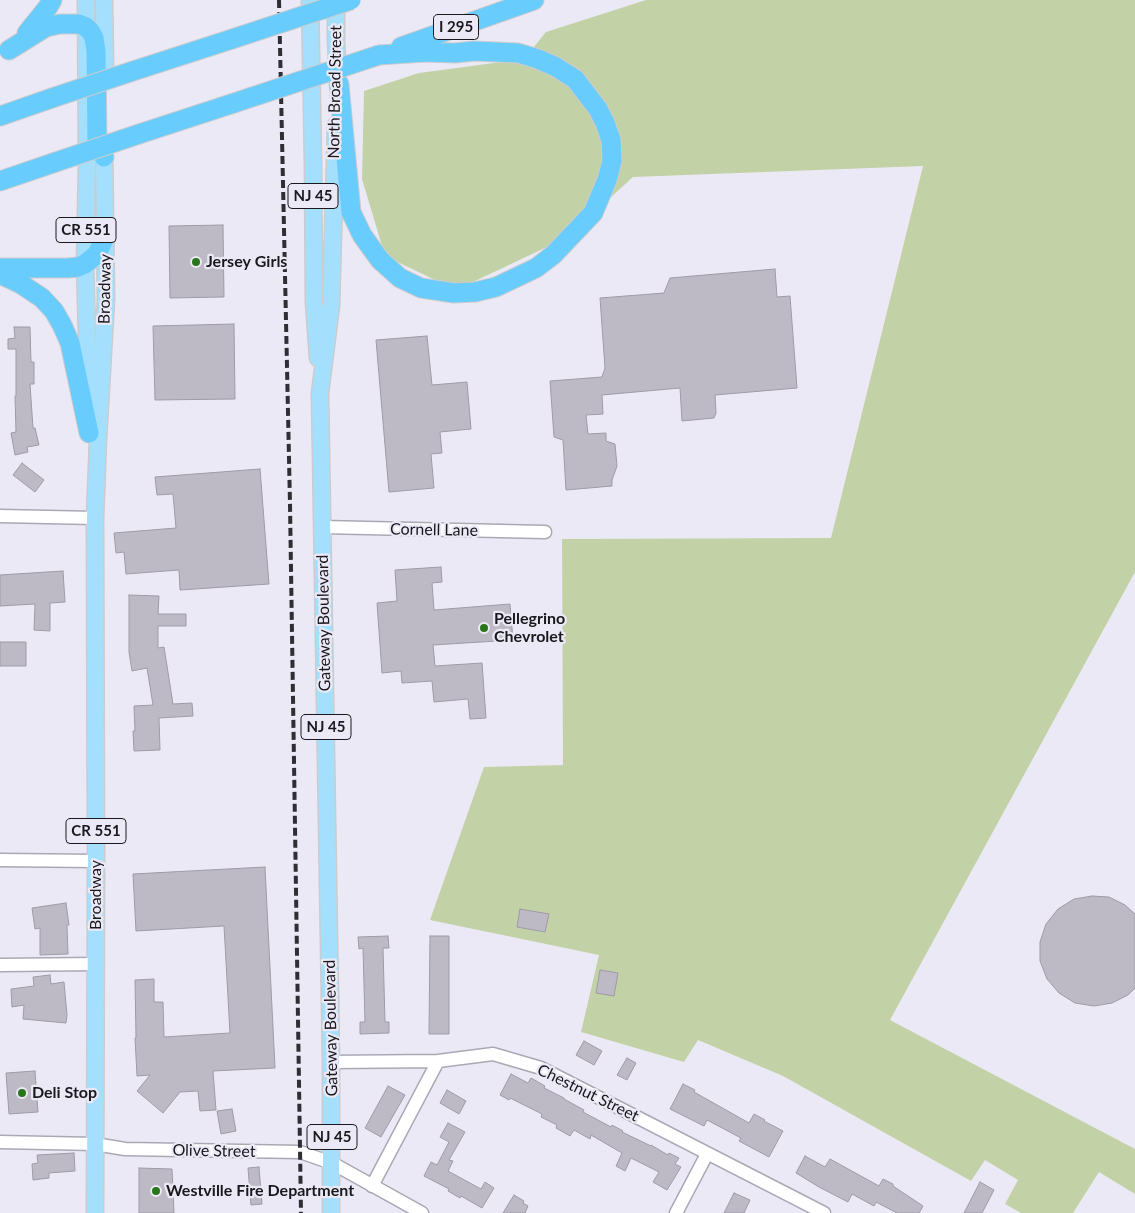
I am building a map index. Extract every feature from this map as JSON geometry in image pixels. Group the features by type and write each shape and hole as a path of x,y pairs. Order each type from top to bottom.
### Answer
{"highway":[{"path":"4,52 30,31 52,0"},
{"path":"0,116 351,0"},
{"name":"I 295","path":"0,181 378,55 534,0"},
{"path":"4,52 46,27 70,23 79,24 91,32 96,51 97,142 104,156"},
{"path":"339,84 351,212 362,235 380,260 400,278 421,288 454,293 475,292 496,287 536,268 553,255 593,213 607,180 612,161 611,140 598,109 575,79 556,67 518,53 474,51 378,55"},
{"path":"0,268 68,268 85,264 97,254 105,237"},
{"path":"0,274 36,293 48,304 58,318 70,343 89,433"}],"main road":[{"name":"Broadway","path":"86,0 87,165 85,264 89,433 95,518"},
{"name":"Broadway","path":"95,1213 95,518 106,300 104,0"},
{"name":"NJ 45","path":"310,0 314,302 320,393"},
{"name":"North Broad Street","path":"334,214 339,84 336,0"},
{"name":"Gateway Boulevard","path":"332,1213 332,1062 320,393 331,306 334,214"}],"street":[{"path":"0,516 95,518"},
{"name":"Cornell Lane","path":"322,527 545,532"},
{"path":"0,860 96,861"},
{"path":"0,964 96,964"},
{"name":"Chestnut Street","path":"332,1062 438,1061 493,1054 541,1068 824,1213"},
{"path":"372,1186 438,1061"},
{"name":"Olive Street","path":"0,1142 95,1144 125,1149 300,1152 332,1164 422,1213"},
{"path":"676,1213 707,1154"}],"green space":[{"path":"646,0 1135,0 1135,572 890,1020 1135,1149 1135,1194 1099,1172 1073,1213 1021,1213 1005,1204 1018,1180 985,1160 971,1181 783,1076 698,1040 684,1062 581,1032 599,955 430,920 484,767 563,765 562,539 831,538 923,166 633,177 566,238 456,290 385,256 362,179 364,91 419,73 524,59 546,32"}],"building":[{"name":"Jersey Girls","path":"223,225 224,297 170,298 169,226"},
{"path":"775,269 777,297 790,296 797,388 715,395 716,413 714,418 682,421 680,388 602,395 603,414 586,415 588,434 606,433 606,441 615,444 617,466 612,486 566,490 563,440 554,437 550,381 602,377 605,368 600,298 664,293 670,278"},
{"path":"234,324 235,399 155,400 153,326"},
{"path":"14,327 30,327 31,362 34,362 34,384 30,384 33,428 35,428 39,445 27,447 28,452 15,455 11,433 16,432 16,349 8,349 8,339 15,338"},
{"path":"427,336 432,385 467,382 471,429 440,432 442,453 431,454 434,488 389,492 376,340"},
{"path":"22,463 44,480 35,492 13,475"},
{"path":"260,469 269,584 180,590 179,570 126,574 124,552 116,553 114,533 176,528 173,494 157,495 155,477"},
{"path":"441,567 442,582 432,583 434,610 510,604 513,640 433,645 435,666 482,663 486,718 470,719 468,699 434,702 432,681 402,683 401,671 382,673 377,603 397,601 395,570"},
{"path":"63,571 65,602 50,603 50,631 34,630 35,604 0,606 0,575"},
{"path":"129,595 159,596 158,614 186,614 186,626 158,626 158,648 164,647 173,704 192,703 193,716 159,718 160,750 134,751 134,706 153,705 147,668 132,671 129,652"},
{"path":"0,642 26,642 26,666 0,666"},
{"path":"265,867 275,1068 213,1071 216,1110 200,1111 198,1091 180,1092 163,1113 137,1091 150,1075 137,1076 135,980 154,979 154,1002 163,1002 164,1037 230,1033 224,926 136,931 133,874"},
{"path":"1092,896 1109,897 1125,905 1135,914 1135,988 1128,995 1112,1003 1094,1006 1075,1003 1059,993 1047,979 1040,961 1040,942 1046,924 1058,909 1074,899"},
{"path":"66,903 69,925 67,925 68,954 40,955 40,928 35,929 32,908"},
{"path":"520,909 549,914 545,932 517,927"},
{"path":"388,936 389,948 383,948 385,1022 389,1022 389,1033 360,1034 360,1022 365,1022 363,948 359,949 358,937"},
{"path":"430,936 449,936 449,1034 429,1034"},
{"path":"600,970 618,973 614,996 596,993"},
{"path":"50,975 51,984 64,982 66,1023 23,1019 24,1005 12,1007 11,989 34,986 33,977"},
{"path":"584,1041 602,1051 594,1065 576,1055"},
{"path":"627,1058 636,1063 627,1080 617,1075"},
{"name":"Deli Stop","path":"35,1071 38,1112 9,1114 6,1073"},
{"path":"511,1074 528,1083 531,1078 545,1086 544,1088 584,1110 583,1112 668,1155 669,1153 679,1158 675,1164 681,1167 667,1190 653,1182 659,1172 631,1158 625,1171 616,1166 622,1153 591,1135 590,1139 574,1130 570,1136 556,1128 557,1125 541,1117 542,1114 500,1095"},
{"path":"683,1084 749,1123 754,1114 783,1131 769,1157 739,1141 741,1138 707,1120 704,1126 670,1109"},
{"path":"388,1086 405,1095 381,1137 365,1128"},
{"path":"447,1090 466,1101 459,1114 440,1103"},
{"path":"232,1109 236,1131 221,1134 217,1111"},
{"path":"448,1123 465,1132 449,1160 453,1161 448,1171 481,1189 485,1182 494,1188 482,1208 461,1196 460,1198 448,1191 449,1189 424,1176 431,1162 437,1165 449,1142 440,1137"},
{"path":"74,1153 75,1171 49,1173 49,1178 33,1180 32,1164 38,1163 37,1155"},
{"path":"805,1156 825,1167 830,1159 879,1186 883,1179 923,1206 919,1213 897,1213 876,1202 874,1206 852,1194 848,1202 796,1173"},
{"path":"259,1167 262,1204 251,1205 248,1168"},
{"name":"Westville Fire Department","path":"139,1168 172,1169 174,1213 139,1213"},
{"path":"980,1182 994,1190 982,1213 964,1213"},
{"path":"734,1193 750,1200 744,1213 724,1213"},
{"path":"514,1195 528,1206 525,1213 503,1213"}],"railway":[{"path":"279,0 290,504 301,1213"}],"place":[{"name":"Jersey Girls","path":"196,262"},
{"name":"Pellegrino Chevrolet","path":"484,628"},
{"name":"Deli Stop","path":"22,1093"},
{"name":"Westville Fire Department","path":"156,1191"}]}
